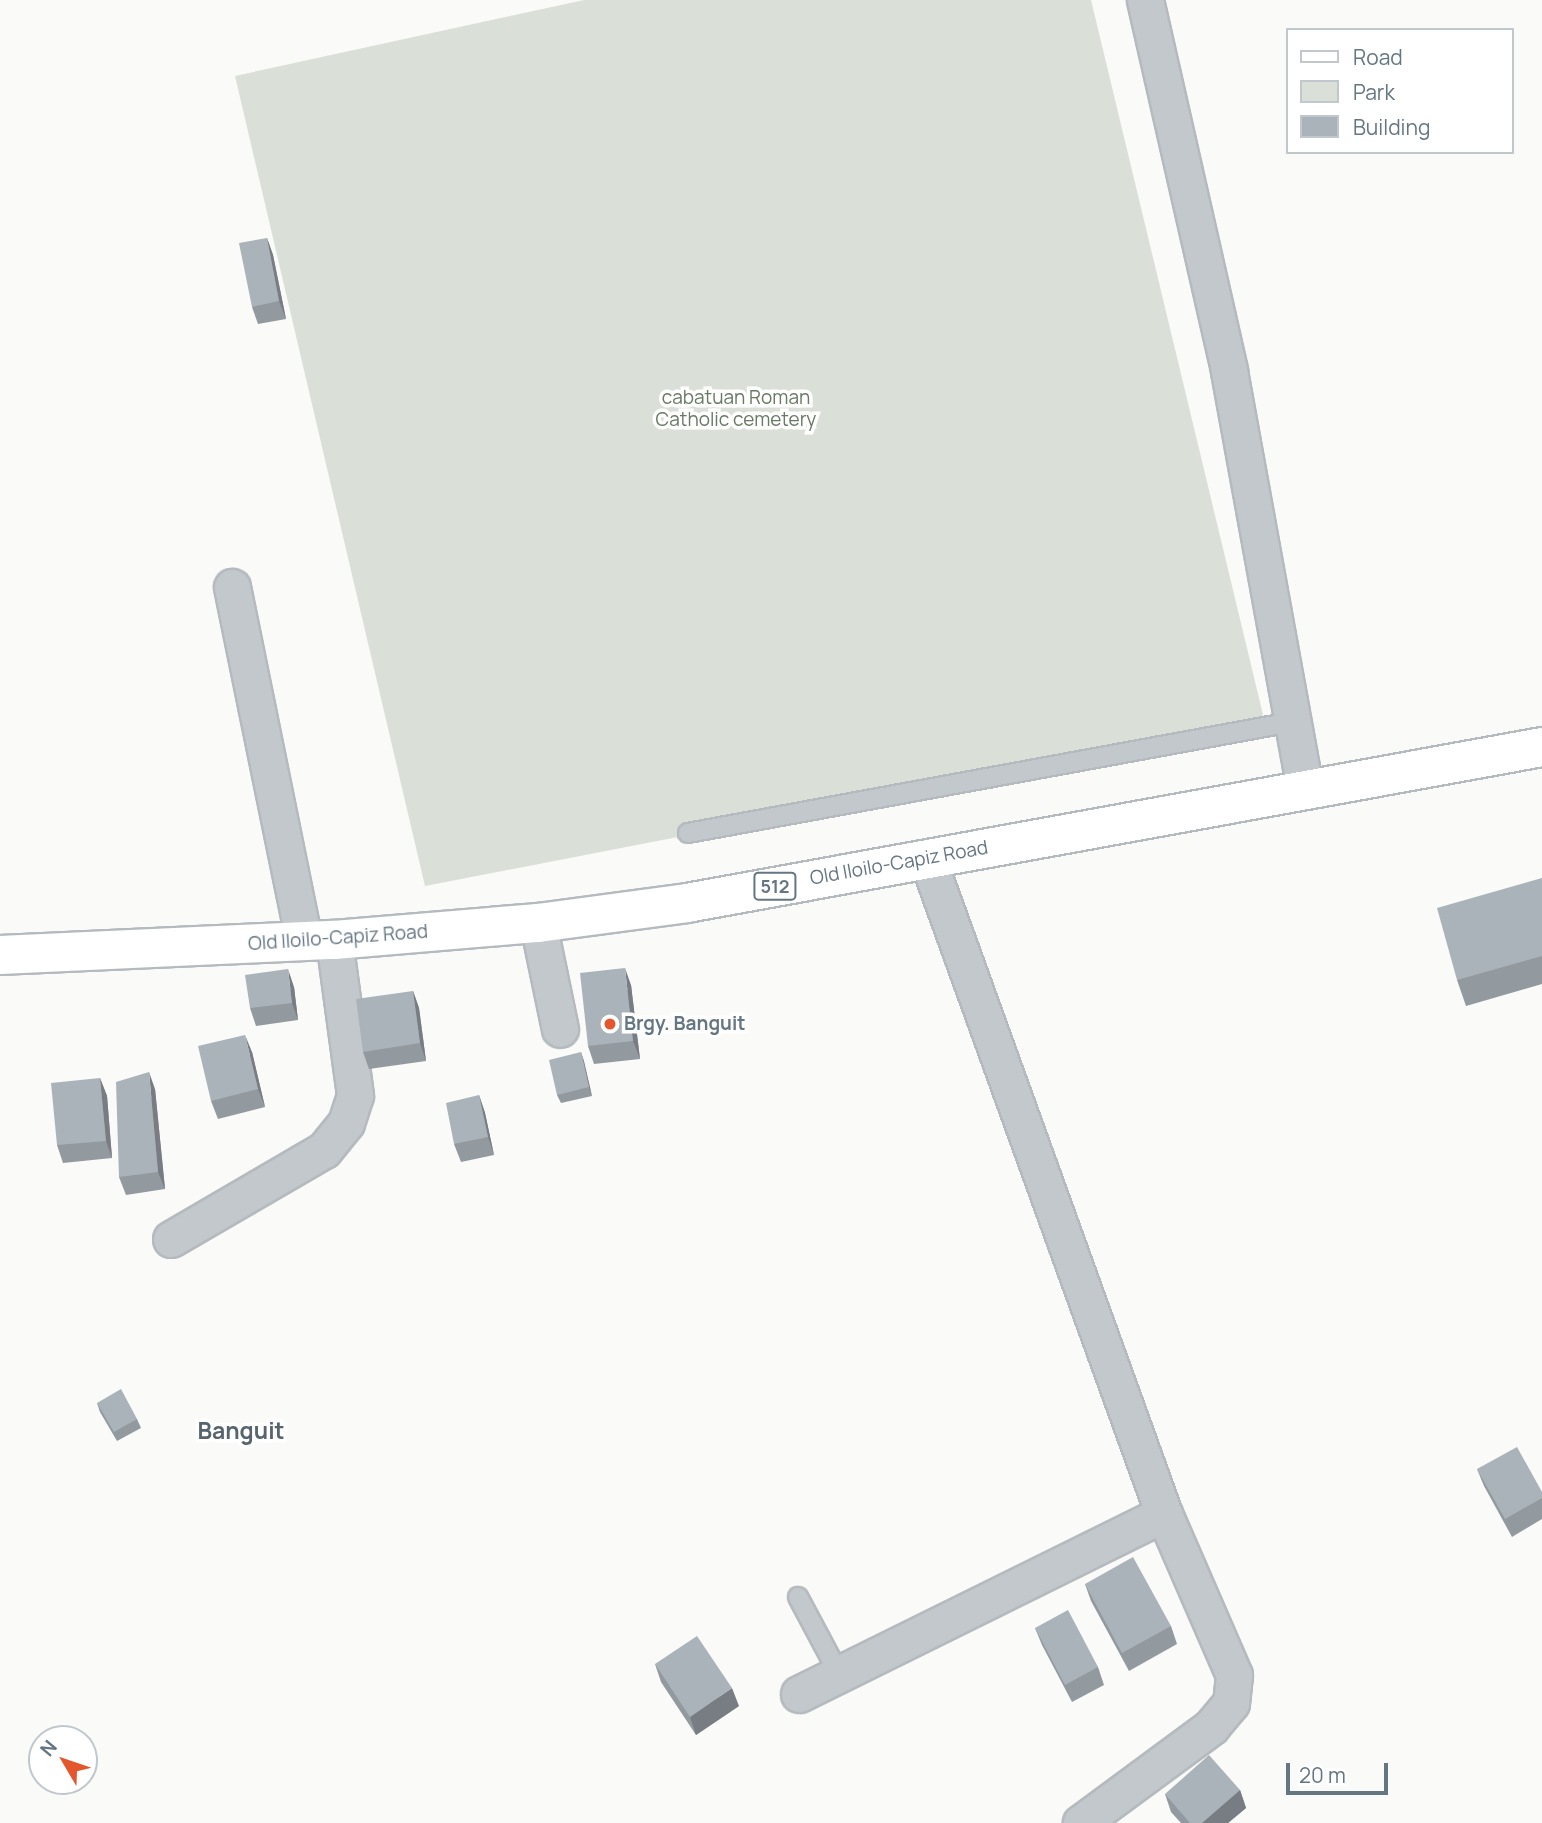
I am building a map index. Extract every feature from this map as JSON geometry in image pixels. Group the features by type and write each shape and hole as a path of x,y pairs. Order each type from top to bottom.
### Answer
{"main road":[{"name":"Old Iloilo-Capiz Road","path":"0,955 319,940 538,923 927,858 1542,747"}],"street":[{"path":"1146,0 1229,371 1297,721 1305,790"},
{"path":"171,1239 324,1150 345,1123 355,1095 232,587"},
{"path":"927,858 1164,1514 1234,1675 1231,1703 1211,1727 1081,1823"},
{"path":"538,923 559,1029"},
{"path":"799,1694 837,1670 1164,1514"}],"lane":[{"path":"688,833 1297,721"},
{"path":"798,1597 837,1670"}],"green space":[{"name":"cabatuan Roman Catholic cemetery","path":"584,0 1091,0 1265,723 425,886 235,76"}],"building":[{"path":"267,238 279,301 252,307 239,243"},
{"path":"1542,878 1542,956 1457,980 1437,908"},
{"path":"625,968 633,1041 588,1046 580,973"},
{"path":"288,969 292,1003 250,1008 245,975"},
{"path":"413,991 420,1043 363,1052 356,999"},
{"path":"245,1035 258,1089 211,1101 198,1046"},
{"path":"581,1052 589,1087 557,1095 549,1060"},
{"path":"149,1072 158,1172 119,1177 116,1082"},
{"path":"100,1078 106,1141 57,1145 51,1083"},
{"path":"479,1095 488,1137 454,1144 446,1103"},
{"path":"121,1389 137,1419 114,1432 97,1403"},
{"path":"1517,1447 1542,1492 1542,1498 1505,1519 1477,1469"},
{"path":"1133,1557 1171,1626 1122,1653 1085,1584"},
{"path":"1068,1610 1098,1667 1065,1685 1035,1628"},
{"path":"697,1636 732,1688 690,1717 655,1664"},
{"path":"1209,1755 1240,1790 1202,1823 1190,1823 1165,1794"}],"place":[{"name":"Brgy. Banguit","path":"610,1024"}],"district":[{"name":"Banguit","path":"241,1430"}]}
